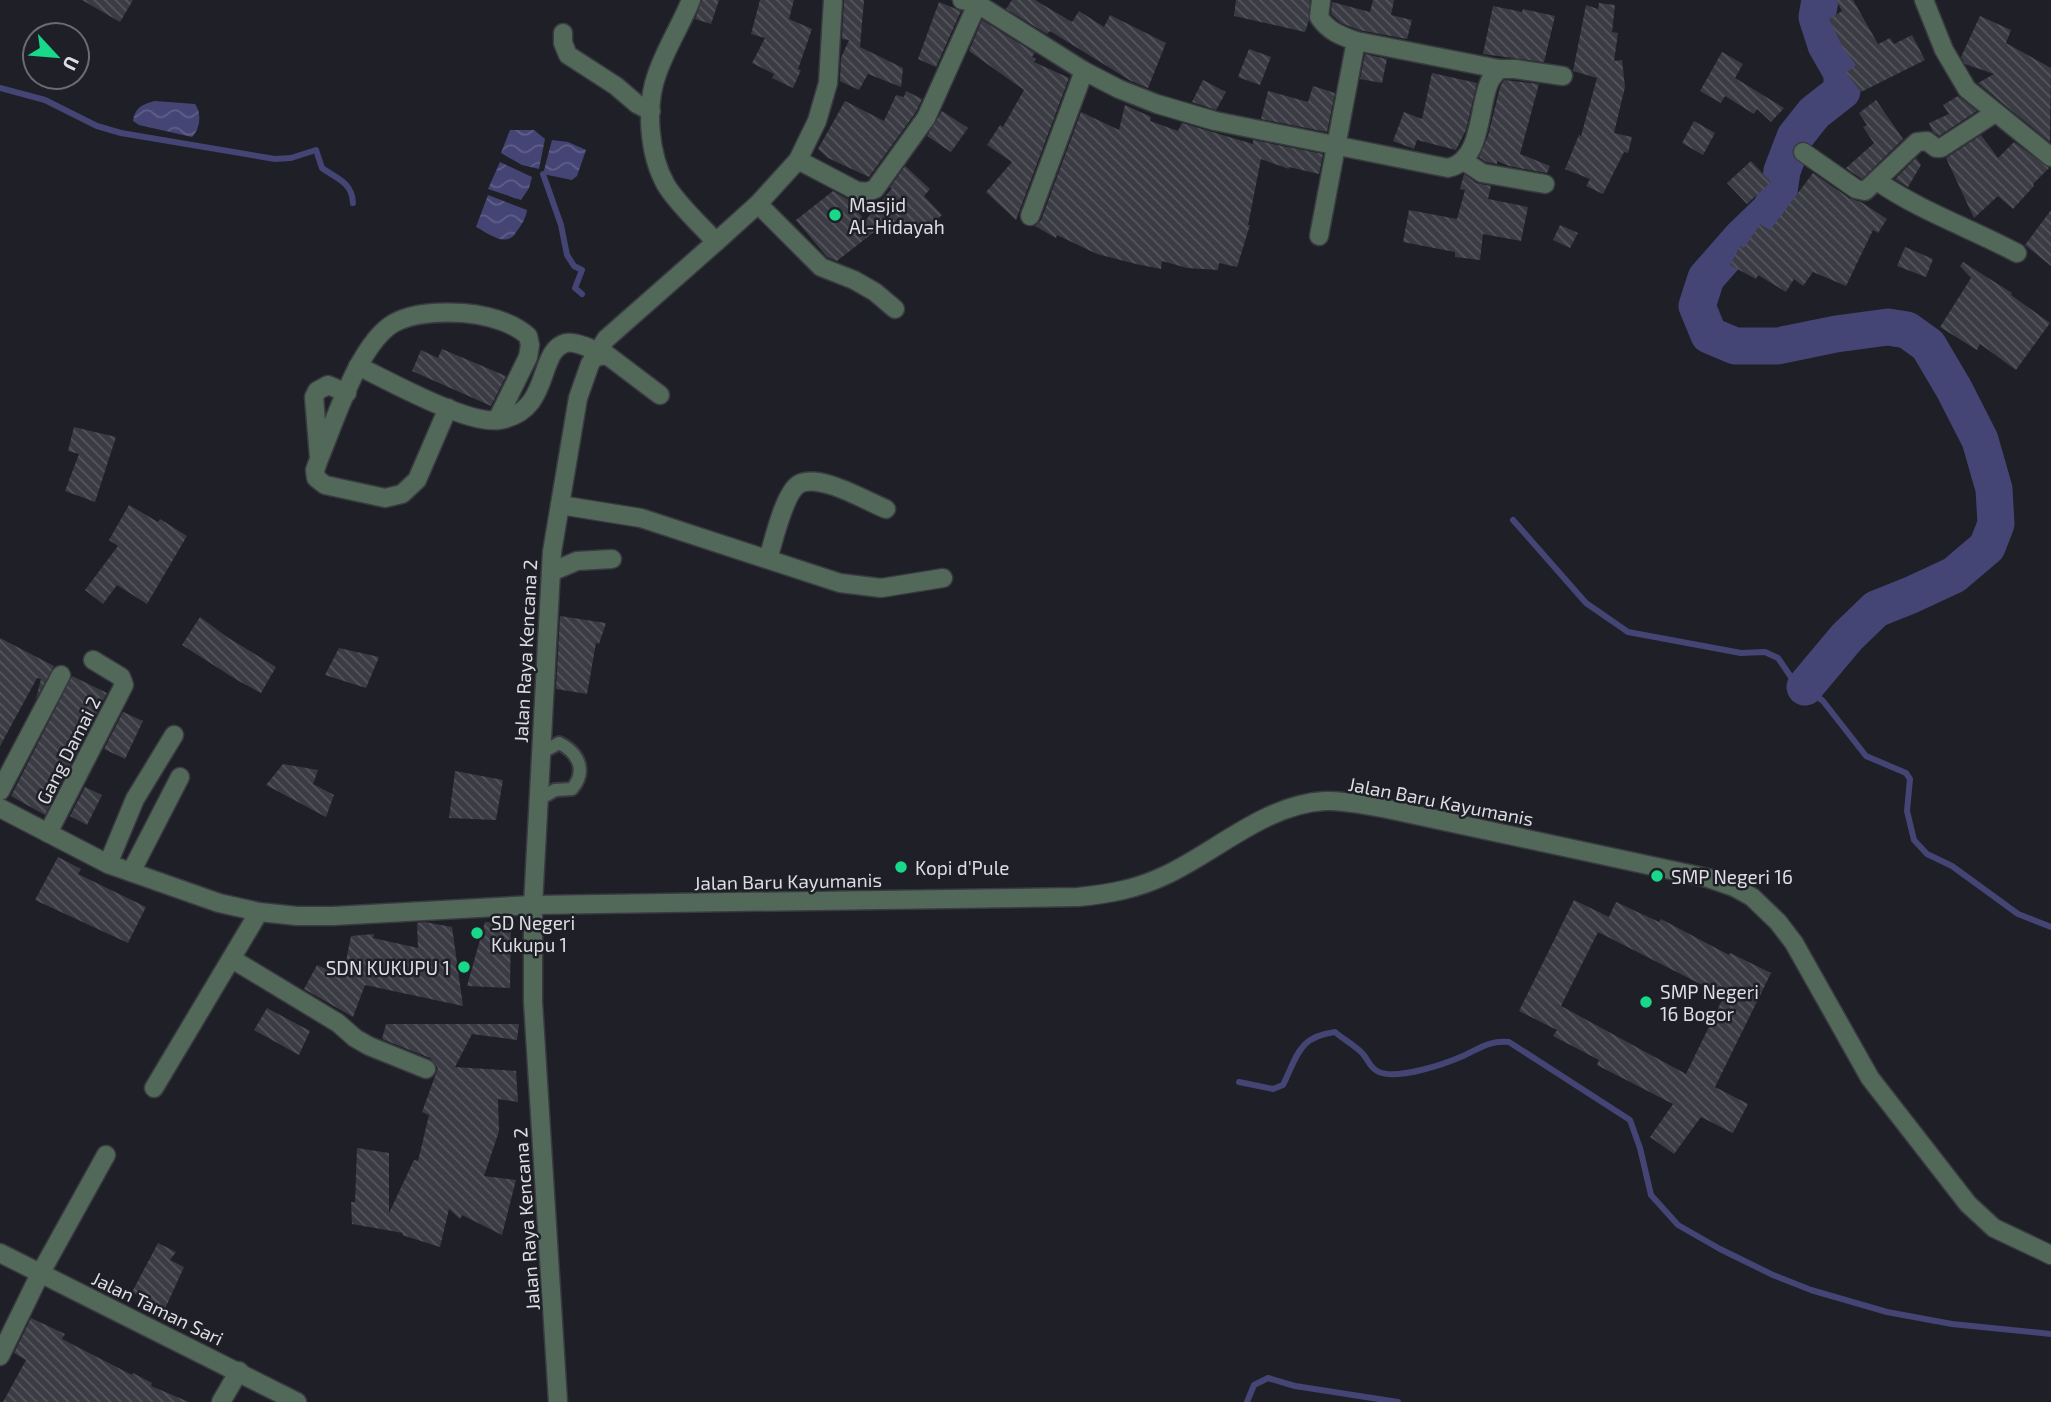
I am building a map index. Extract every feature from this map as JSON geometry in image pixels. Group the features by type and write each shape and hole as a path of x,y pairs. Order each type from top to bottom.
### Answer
{"street":[{"path":"691,0 656,74 651,111 656,158 666,185 716,242"},
{"name":"Jalan Raya Kencana 2","path":"558,1402 533,1002 533,905 551,572 576,406 595,354 617,328 758,204 799,160 817,121 828,83 833,0"},
{"path":"1321,0 1319,17 1324,24 1343,37 1499,69 1563,76"},
{"path":"1924,0 1944,50 1967,89 2051,157"},
{"path":"799,160 857,191 875,189 926,118 940,90 972,1 1084,71 1119,89 1186,114 1448,168 1464,161 1473,146 1490,81 1499,69"},
{"path":"564,33 563,43 569,55 617,86 637,104 651,111"},
{"path":"1319,236 1356,41"},
{"path":"1030,216 1084,71"},
{"path":"1802,152 1859,191 1864,191 1917,142 1927,141 1936,148 1941,148 1995,113"},
{"path":"1464,161 1482,173 1545,184"},
{"path":"1877,181 1912,203 1978,232 2017,253"},
{"path":"758,204 821,267 855,280 895,309"},
{"path":"448,408 417,480 410,489 395,497 384,498 325,485 316,478 315,470 319,458 358,366 383,330 396,322 415,316 434,313 474,314 510,324 528,336 528,357 497,421"},
{"path":"358,366 448,408 497,421 522,413 529,406 552,356 559,346 571,343 595,354 607,355 660,395"},
{"path":"319,458 314,397 317,391 328,385 347,393"},
{"path":"768,559 785,507 791,493 799,484 827,484 886,509"},
{"path":"560,505 641,518 840,583 881,588 943,578"},
{"path":"551,572 577,561 612,559"},
{"name":"Gang Damai 2","path":"48,833 124,685 121,677 93,660"},
{"path":"0,791 61,675"},
{"path":"108,864 135,799 174,735"},
{"path":"131,872 180,778"},
{"name":"Jalan Baru Kayumanis","path":"0,808 108,864 219,903 259,912 297,916 533,905 1078,897 1114,893 1141,886 1167,874 1276,813 1324,801 1383,808 1708,878 1752,897 1779,922 1794,943 1870,1078 1968,1204 1994,1228 2051,1255"},
{"path":"154,1088 259,912"},
{"path":"232,959 338,1023 362,1042 426,1069"},
{"path":"0,1356 40,1274 106,1155"},
{"name":"Jalan Taman Sari","path":"0,1253 297,1402"},
{"path":"221,1402 239,1371"}],"lane":[{"path":"538,800 555,790 572,789 577,782 580,762 575,753 559,743 541,753"}],"water":[{"path":"155,101 195,104 199,121 192,137 139,125 133,121 140,107"},
{"path":"510,130 534,130 545,139 539,169 522,165 501,153"},
{"path":"552,140 568,142 586,150 577,176 572,180 543,174"},
{"path":"500,162 532,177 521,200 488,189"},
{"path":"488,195 527,210 521,226 508,239 498,238 476,227"}],"building":[{"path":"82,0 133,0 120,22"},
{"path":"702,0 719,0 711,24 695,19"},
{"path":"760,0 794,0 789,19 812,29 793,88 772,78 774,74 752,63 765,38 751,34"},
{"path":"844,0 864,0 860,47 903,68 901,87 868,74 859,90 840,81 841,58 849,40 842,39"},
{"path":"1012,0 1035,0 1072,22 1079,11 1104,27 1110,15 1166,43 1148,88 1131,81 1050,31 1047,34 1006,9"},
{"path":"1236,0 1310,0 1305,32 1234,16"},
{"path":"1373,0 1394,0 1391,15 1412,20 1407,39 1359,30 1341,23 1331,14 1332,2 1370,12"},
{"path":"1836,0 1853,0 1878,44 1890,38 1894,44 1912,35 1925,60 1861,92 1846,73 1856,65 1843,48 1829,19 1842,11"},
{"path":"939,2 961,11 936,67 918,59"},
{"path":"1599,3 1615,5 1612,32 1618,33 1614,61 1622,60 1625,87 1614,133 1632,137 1628,153 1624,152 1603,194 1586,186 1590,179 1565,169 1579,135 1581,136 1597,78 1573,71 1586,5 1598,9"},
{"path":"1493,6 1555,16 1544,62 1483,54"},
{"path":"1980,16 2011,30 2006,43 2051,68 2050,142 1978,83 1994,74 1965,64 1961,57"},
{"path":"982,20 1035,53 1032,57 1036,59 1034,62 1069,78 1016,220 986,192 1012,162 987,145 1000,125 1003,127 1024,90 969,51"},
{"path":"1249,49 1271,57 1260,85 1238,77"},
{"path":"1722,52 1743,64 1735,78 1784,108 1771,122 1757,109 1754,114 1725,96 1721,103 1700,91"},
{"path":"1365,54 1387,59 1382,83 1360,79"},
{"path":"1432,73 1477,83 1466,130 1456,150 1417,140 1414,149 1393,141 1404,112 1422,119"},
{"path":"1203,80 1226,92 1216,110 1192,102"},
{"path":"1504,80 1539,84 1520,154 1550,166 1547,173 1497,161 1497,164 1486,162 1479,157"},
{"path":"1313,86 1335,93 1327,132 1261,119 1268,91 1308,102"},
{"path":"906,91 922,99 916,112 869,177 828,158 818,149 845,101 884,121 896,95 904,97"},
{"path":"1958,96 1977,111 1939,136 1933,132 1929,123 1949,114 1943,105"},
{"path":"1876,100 1903,139 1862,179 1846,168 1874,143 1863,127 1867,125 1859,113"},
{"path":"1125,105 1151,117 1150,121 1178,131 1182,123 1253,144 1253,140 1323,154 1319,174 1289,169 1261,159 1250,225 1237,267 1219,263 1218,270 1187,268 1162,261 1161,269 1136,264 1097,254 1057,235 1056,238 1035,226 1041,220 1081,112 1119,130"},
{"path":"942,111 968,128 951,152 927,136"},
{"path":"1694,121 1715,133 1703,155 1682,143"},
{"path":"1981,135 1998,158 2014,142 2049,168 2013,209 1998,196 1974,218 1946,158"},
{"path":"1916,158 1921,165 1908,187 1895,179"},
{"path":"1751,161 1771,182 1747,204 1727,183"},
{"path":"905,166 930,189 924,196 942,215 919,237 899,217 893,225 888,221 837,261 827,257 796,220 833,191 849,200 865,221 892,188 890,187"},
{"path":"1813,173 1849,198 1861,202 1887,219 1878,233 1873,230 1846,286 1813,272 1803,286 1794,279 1786,292 1758,275 1756,279 1730,265 1740,246 1744,248 1760,224 1770,230"},
{"path":"1464,174 1476,183 1491,186 1488,199 1528,207 1521,241 1483,234 1480,260 1455,257 1455,252 1403,242 1409,210 1457,219 1465,190 1460,189"},
{"path":"2051,210 2051,266 2025,245"},
{"path":"1560,225 1578,233 1570,248 1553,240"},
{"path":"1905,247 1933,259 1926,277 1897,266"},
{"path":"1963,262 2012,293 2011,295 2050,323 2016,370 1980,344 1977,350 1940,327 1971,278 1960,266"},
{"path":"442,349 506,376 491,406 412,371 421,350 438,358"},
{"path":"74,427 116,437 95,502 65,491 79,454 68,451"},
{"path":"129,505 158,522 160,519 187,536 147,604 117,585 103,604 85,590 118,546 109,540"},
{"path":"560,616 606,623 599,644 596,643 587,694 556,689"},
{"path":"200,617 276,667 261,693 182,645"},
{"path":"0,638 54,666 36,699 41,679 37,678 0,746"},
{"path":"339,648 379,657 366,688 325,675"},
{"path":"72,676 107,693 45,815 11,796"},
{"path":"123,712 143,721 125,759 104,749"},
{"path":"283,764 318,770 313,784 334,795 326,817 266,785"},
{"path":"455,771 503,780 496,820 449,818"},
{"path":"85,787 102,795 87,825 70,816"},
{"path":"58,857 81,869 78,874 146,907 128,943 35,900"},
{"path":"1574,900 1609,917 1616,902 1659,922 1661,919 1729,955 1730,953 1771,973 1715,1087 1748,1104 1733,1133 1701,1117 1674,1154 1650,1137 1673,1104 1597,1065 1599,1060 1553,1036 1557,1030 1519,1011","holes":["1598,932 1724,996 1686,1074 1561,1006"]},
{"path":"485,922 511,924 510,988 467,986"},
{"path":"417,923 452,927 463,1006 365,985 353,1017 304,989 317,965 343,976 351,936 374,934 373,938 418,948"},
{"path":"267,1008 310,1031 299,1055 254,1030"},
{"path":"386,1024 519,1024 517,1040 472,1034 455,1067 516,1071 518,1102 498,1099 499,1131 484,1176 516,1180 502,1235 462,1215 460,1219 449,1209 440,1247 402,1235 403,1233 352,1224 351,1202 355,1202 357,1148 389,1153 389,1213 414,1160 418,1161 429,1115 422,1112 438,1068 430,1058 382,1039"},
{"path":"158,1243 176,1252 170,1260 184,1267 164,1311 132,1292"},
{"path":"31,1318 65,1334 62,1339 152,1383 151,1386 189,1402 3,1402 26,1360 14,1353"}],"waterway":[{"path":"1805,687 1847,637 1876,609 1954,575 1987,547 1996,524 1994,489 1980,440 1928,345 1907,330 1888,327 1778,346 1735,346 1709,335 1697,306 1706,278 1770,210 1779,192 1782,171 1795,137 1814,113 1842,91 1842,73 1826,45 1817,17 1820,0"},
{"path":"0,88 45,100 97,126 121,133 275,159 291,158 316,150 322,168 347,186 353,203"},
{"path":"543,174 561,225 567,255 574,266 582,270 575,288 582,294"},
{"path":"1513,520 1586,603 1628,632 1741,653 1765,652 1778,658 1791,677 1823,701 1866,756 1906,773 1910,779 1907,811 1914,840 1927,854 1952,866 2018,914 2051,927"},
{"path":"1239,1082 1273,1089 1283,1085 1296,1056 1306,1043 1323,1034 1335,1032 1361,1052 1376,1070 1387,1074 1421,1070 1491,1043 1509,1042 1630,1120 1651,1195 1678,1225 1720,1249 1811,1290 1887,1312 1952,1324 2051,1334"},
{"path":"1247,1402 1254,1385 1268,1378 1295,1386 1398,1402"}],"place":[{"name":"Masjid Al-Hidayah","path":"835,215"},
{"name":"Kopi d'Pule","path":"901,867"},
{"name":"SMP Negeri 16","path":"1657,876"},
{"name":"SD Negeri Kukupu 1","path":"477,933"},
{"name":"SDN KUKUPU 1","path":"464,967"},
{"name":"SMP Negeri 16 Bogor","path":"1646,1002"}]}
